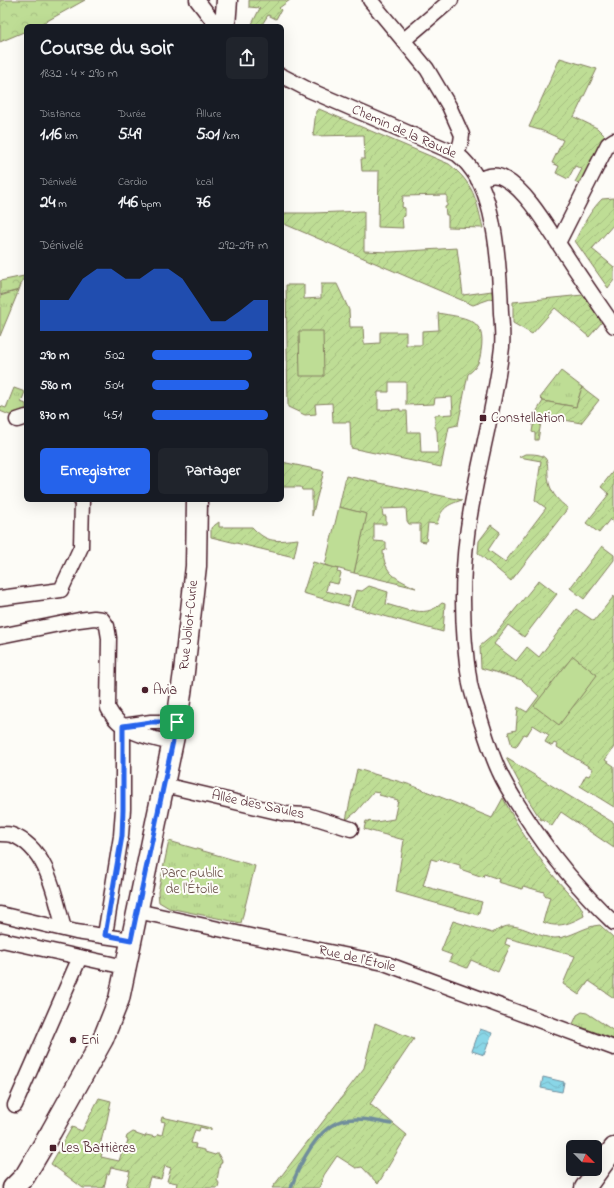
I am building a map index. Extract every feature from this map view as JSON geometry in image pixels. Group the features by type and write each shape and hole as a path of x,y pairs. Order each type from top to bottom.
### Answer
{"main road":[{"path":"225,24 227,0"},
{"name":"Rue Joliot-Curie","path":"20,1184 104,1038 119,999 177,722 196,566 197,502"},
{"path":"585,1188 614,1148"}],"street":[{"path":"197,0 215,24"},
{"path":"370,0 427,69 449,106 462,135 456,154"},
{"path":"404,40 451,0"},
{"name":"Chemin de la Raude","path":"284,77 309,90 456,154 466,161 478,180 486,200 494,234 500,285 502,344 470,520 465,556 465,638 471,687 491,752 509,791 542,841 582,890 614,923"},
{"path":"558,243 608,144 614,140"},
{"path":"478,180 489,175 497,176 512,183 530,203 614,326"},
{"path":"0,598 61,590 81,547 82,502"},
{"path":"0,636 79,620 94,618 102,619 107,626 109,638 108,708 111,715 123,726 143,737 173,743"},
{"path":"123,726 151,722 177,722"},
{"path":"105,935 122,836 123,726"},
{"name":"Allée des Saules","path":"164,785 286,814 307,815 351,829"},
{"path":"0,834 12,835 28,844 43,861 64,929"},
{"name":"Rue de l'Étoile","path":"137,911 248,936 384,963 614,1048"},
{"path":"0,914 76,932 105,935 131,940"},
{"path":"0,941 2,940 125,967"},
{"path":"15,1105 80,957"}],"green space":[{"path":"0,0 85,0 42,24 24,24 24,32 0,42"},
{"path":"249,0 290,0 279,8 281,10 276,19 268,15 262,24 252,24 260,8 249,7"},
{"path":"560,58 597,69 574,117 597,128 605,136 580,185 575,182 582,169 575,166 568,179 556,173 559,166 552,163 563,140 543,131 529,127"},
{"path":"319,109 449,164 464,178 469,185 476,200 483,228 448,227 448,215 446,215 445,207 447,206 447,195 403,196 402,207 405,208 405,216 402,217 403,228 378,227 379,171 362,171 361,159 365,159 364,135 313,136 316,111"},
{"path":"614,198 614,224 592,249 614,267 614,280 608,288 575,241 587,218 602,199"},
{"path":"364,211 364,251 391,252 457,248 463,295 492,291 493,298 473,305 284,224 284,213"},
{"path":"24,276 19,290 0,295 0,281"},
{"path":"321,284 337,284 349,310 350,327 363,327 364,344 380,343 380,332 406,332 406,345 422,345 422,331 439,330 438,313 465,318 477,325 482,340 480,358 476,367 468,374 458,425 449,427 441,467 351,448 350,422 333,422 332,403 315,404 316,414 305,415 288,407 286,285 304,285 304,299 321,298","holes":["389,382 406,382 406,405 434,404 435,398 452,397 453,414 435,415 438,453 421,453 420,432 408,432 407,411 400,411 400,409 378,410 378,392 389,392"]},
{"path":"19,290 0,336 0,296"},
{"path":"583,295 602,322 589,337 555,308 532,334 513,323 513,302"},
{"path":"299,331 323,331 324,376 300,376"},
{"path":"561,371 582,387 576,407 543,401 540,398"},
{"path":"582,387 599,400 581,423 542,416 538,440 535,440 535,433 532,432 535,414 543,401 576,407"},
{"path":"14,388 24,392 21,402 24,403 24,412 12,416 0,411 0,406 6,408"},
{"path":"525,454 541,455 545,458 548,465 549,483 552,491 568,508 511,581 478,553 479,541 491,525 500,532 488,550 505,562 546,508 535,500 541,461 519,457"},
{"path":"284,462 324,471 312,516 312,490 302,490 301,487 284,487"},
{"path":"614,470 614,523 610,519 599,533 586,523 609,494 601,487"},
{"path":"346,476 462,500 445,508 440,514 437,524 428,523 426,542 420,541 420,524 409,524 407,521 406,508 382,509 383,516 386,516 386,524 374,524 374,541 386,542 386,550 383,551 384,559 389,570 403,582 416,588 354,573 366,514 339,507"},
{"path":"339,507 367,514 354,573 325,565"},
{"path":"219,522 219,527 252,527 268,539 278,541 298,539 294,557 211,537 211,528"},
{"path":"602,546 614,555 614,560 584,599 570,588"},
{"path":"313,562 338,569 337,572 341,573 338,584 328,582 326,591 350,597 348,606 303,593"},
{"path":"539,580 557,594 524,637 508,625 494,644 516,661 527,647 539,657 576,609 594,621 614,596 614,747 605,760 614,766 614,807 580,786 586,775 589,776 593,769 557,747 558,745 554,743 552,746 545,742 549,735 533,725 527,735 524,734 516,747 512,746 508,732 516,730 518,707 527,712 539,696 522,680 481,668 480,646 496,633"},
{"path":"369,586 388,592 386,604 410,611 427,611 442,603 445,604 443,632 351,607 356,590 362,591"},
{"path":"573,656 597,675 559,725 534,706"},
{"path":"506,758 614,823 614,848 561,812 552,826 543,819 541,820"},
{"path":"357,769 411,785 492,818 503,798 531,846 556,879 580,905 584,916 569,923 559,925 543,922 550,897 544,895 544,892 523,886 522,889 498,882 499,879 484,874 483,877 460,869 460,865 439,859 438,861 431,859 423,886 482,902 478,915 396,892 404,840 364,829 366,821 376,822 394,819 398,800 373,792 356,812 346,820"},
{"name":"Parc public de l'Étoile","path":"169,841 255,866 241,923 169,908 159,902 158,892"},
{"path":"453,921 492,933 504,927 512,926 523,928 549,938 567,936 588,927 600,925 614,938 614,998 589,981 579,995 563,984 575,956 507,938 505,944 510,946 498,972 471,960 467,968 449,961 452,955 441,951"},
{"path":"582,1012 587,1013 614,1031 614,1039 573,1024 577,1015"},
{"path":"375,1023 414,1039 370,1104 407,1135 378,1184 362,1167 356,1168 337,1156 324,1175 319,1188 272,1188 364,1068"},
{"path":"99,1098 111,1101 99,1150 102,1153 101,1157 119,1161 123,1148 125,1149 128,1140 126,1139 127,1136 133,1132 145,1137 146,1135 156,1137 158,1134 162,1135 165,1122 161,1121 162,1117 211,1128 211,1130 200,1127 199,1131 195,1130 191,1143 196,1144 195,1148 205,1150 205,1152 215,1155 218,1154 222,1161 217,1180 219,1183 218,1188 176,1188 177,1183 167,1181 171,1168 165,1166 161,1179 150,1177 147,1188 127,1188 128,1186 126,1186 130,1171 111,1167 109,1174 107,1174 104,1188 83,1188 51,1164 72,1127 82,1131"}],"water":[{"path":"480,1029 492,1033 484,1055 472,1051"},
{"path":"543,1077 564,1082 562,1092 541,1088"}],"waterway":[{"path":"291,1188 299,1168 311,1147 318,1138 335,1123 356,1119 391,1124"}],"place":[{"name":"Constellation","path":"483,418"},
{"name":"Avia","path":"145,690"},
{"name":"Eni","path":"73,1040"},
{"name":"Les Battières","path":"53,1148"}],"route":[{"path":"151,722 177,722 131,940 105,935 122,836 123,726 151,722"}]}
